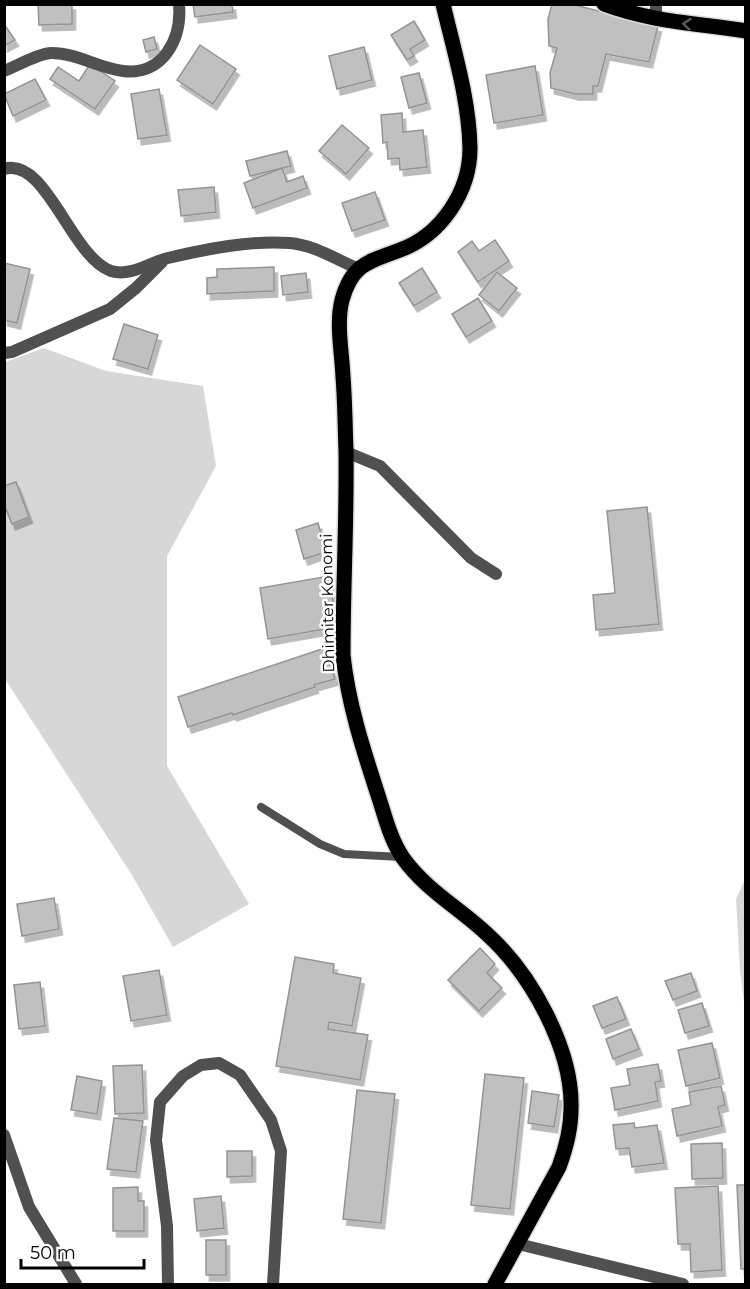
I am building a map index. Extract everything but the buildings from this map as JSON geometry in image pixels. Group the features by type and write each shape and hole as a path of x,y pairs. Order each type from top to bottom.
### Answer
{"main road":[{"path":"358,269 430,234 451,211 462,183 470,150 469,128 444,4"},
{"path":"604,4 632,14 656,12 680,24 746,31"},
{"name":"Dhimiter Konomi","path":"358,269 349,279 339,310 346,452 343,655 347,688 361,742 392,838 402,857 417,874 507,954 536,996 561,1052 570,1088 572,1109 560,1167 495,1284"}],"street":[{"path":"4,71 48,52 68,54 123,71 146,69 166,57 176,39 179,4"},
{"path":"4,169 25,170 39,181 80,245 94,260 112,271 135,271 165,258 234,245 291,243 313,249 358,269"},
{"path":"4,353 12,352 110,309 136,288 165,258"},
{"path":"346,452 380,466 471,558 496,574"},
{"path":"168,1284 166,1226 156,1140 160,1102 183,1076 201,1065 219,1063 240,1075 271,1120 280,1151 273,1284"},
{"path":"4,1135 29,1207 76,1284"},
{"path":"518,1244 683,1284"}],"lane":[{"path":"261,807 320,844 344,854 402,857"}],"shaded area":[{"path":"44,348 106,371 203,386 216,466 167,556 167,766 249,904 173,947 132,875 5,679 5,362"},
{"path":"746,880 745,1011 736,899"}]}
